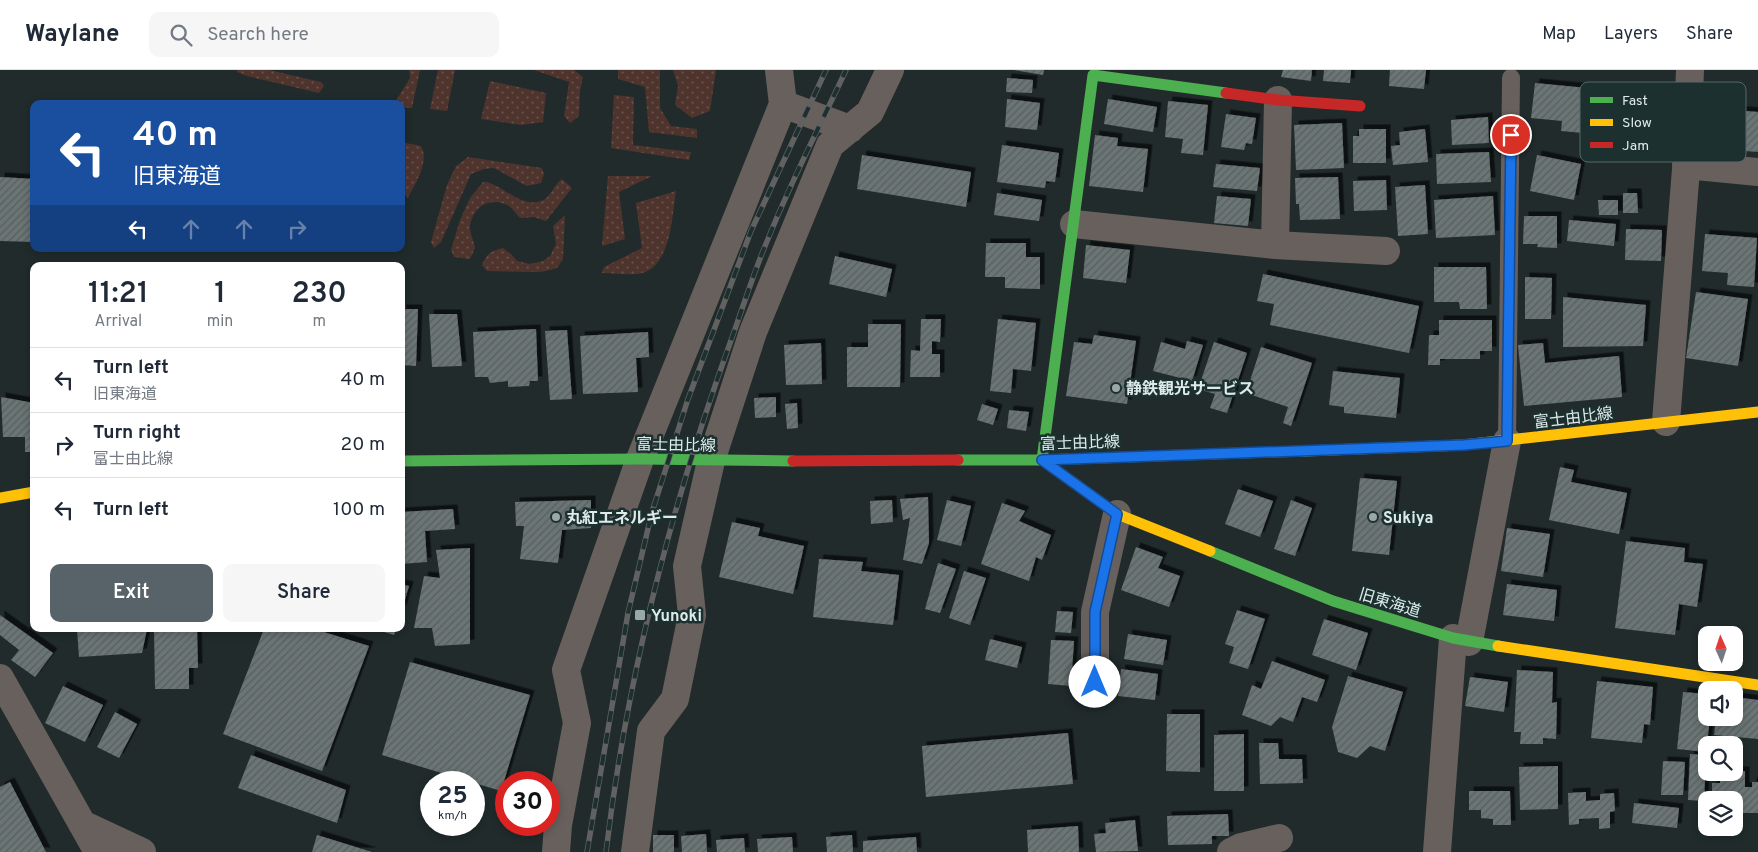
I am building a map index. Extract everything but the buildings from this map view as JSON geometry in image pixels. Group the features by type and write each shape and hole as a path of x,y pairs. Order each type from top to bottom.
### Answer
{"street":[{"path":"556,852 558,826 577,723 566,670 640,459 783,104 779,70"},
{"path":"635,852 651,731 675,699 692,615 687,566 711,461 753,332 830,145 870,112 890,70"},
{"path":"1042,460 1093,74 1278,100 1360,106"},
{"path":"1275,245 1278,100"},
{"path":"783,104 850,129"},
{"path":"1666,422 1686,162"},
{"path":"1686,165 1758,172"},
{"path":"1074,224 1275,245 1386,251"},
{"name":"富士由比線","path":"405,461 640,459 711,461 1042,460 1464,445 1758,412"},
{"path":"1437,852 1461,640 1507,441"},
{"name":"旧東海道","path":"1042,460 1117,514 1333,602 1461,640 1758,685"},
{"path":"0,498 30,493"},
{"path":"1095,682 1095,612 1117,514"},
{"path":"0,678 98,852"},
{"path":"82,824 142,852"},
{"path":"1231,852 1241,846 1279,838"}],"lane":[{"path":"1507,441 1511,78"}],"shaded area":[{"path":"237,70 269,70 321,82 324,86 319,93 247,76 237,72"},
{"path":"409,70 420,70 412,108 405,107 405,100 396,100 410,78"},
{"path":"438,70 455,70 447,111 430,109"},
{"path":"534,70 574,70 583,77 580,91 579,116 570,123 564,116 569,82"},
{"path":"618,70 660,70 660,108 671,126 697,129 697,138 649,132 645,87 618,79"},
{"path":"673,70 716,70 710,111 692,118 675,105 678,86"},
{"path":"490,81 546,93 543,122 521,125 481,119"},
{"path":"614,95 634,97 633,145 691,152 689,160 611,148"},
{"path":"405,143 421,146 424,159 421,172 408,198 405,195"},
{"path":"468,157 542,168 544,174 541,183 527,186 494,168 484,169 471,174 441,242 434,248 431,242 447,185 456,166"},
{"path":"608,176 652,176 619,192 625,239 602,246"},
{"path":"562,179 572,188 546,221 534,217 520,218 509,206 502,203 490,202 484,204 475,212 470,225 475,248 470,259 454,257 451,250 460,220 470,198 483,182 496,186 525,201 533,202 545,199"},
{"path":"676,191 668,241 657,263 648,271 637,274 602,273 604,267 642,248 636,203"},
{"path":"565,215 563,259 557,268 537,272 487,271 482,265 490,253 503,248 517,261 530,264 543,261 550,256 556,244 553,226"}],"railway":[{"path":"587,852 628,613 652,512 688,399 751,231 826,70"},
{"path":"606,852 626,720 640,654 655,588 691,459 763,250 846,70"}],"traffic: fast":[{"path":"1042,460 1093,75 1226,93"},
{"path":"958,460 1042,460 1304,451"},
{"path":"405,461 640,459 793,461"},
{"path":"1210,551 1333,601 1453,638 1498,646"}],"traffic: slow":[{"path":"1304,451 1463,445 1758,412"},
{"path":"1042,460 1117,514 1210,551"},
{"path":"0,498 30,493"},
{"path":"1498,646 1758,685"}],"traffic: jam":[{"path":"1226,93 1278,100 1360,106"},
{"path":"793,461 958,460"}],"place":[{"name":"静鉄観光サービス","path":"1116,388"},
{"name":"丸紅エネルギー","path":"556,517"},
{"name":"Sukiya","path":"1373,517"},
{"name":"Yunoki","path":"640,615"}],"route":[{"path":"1095,682 1095,612 1117,514 1042,460 1464,445 1507,441 1511,135"}]}
